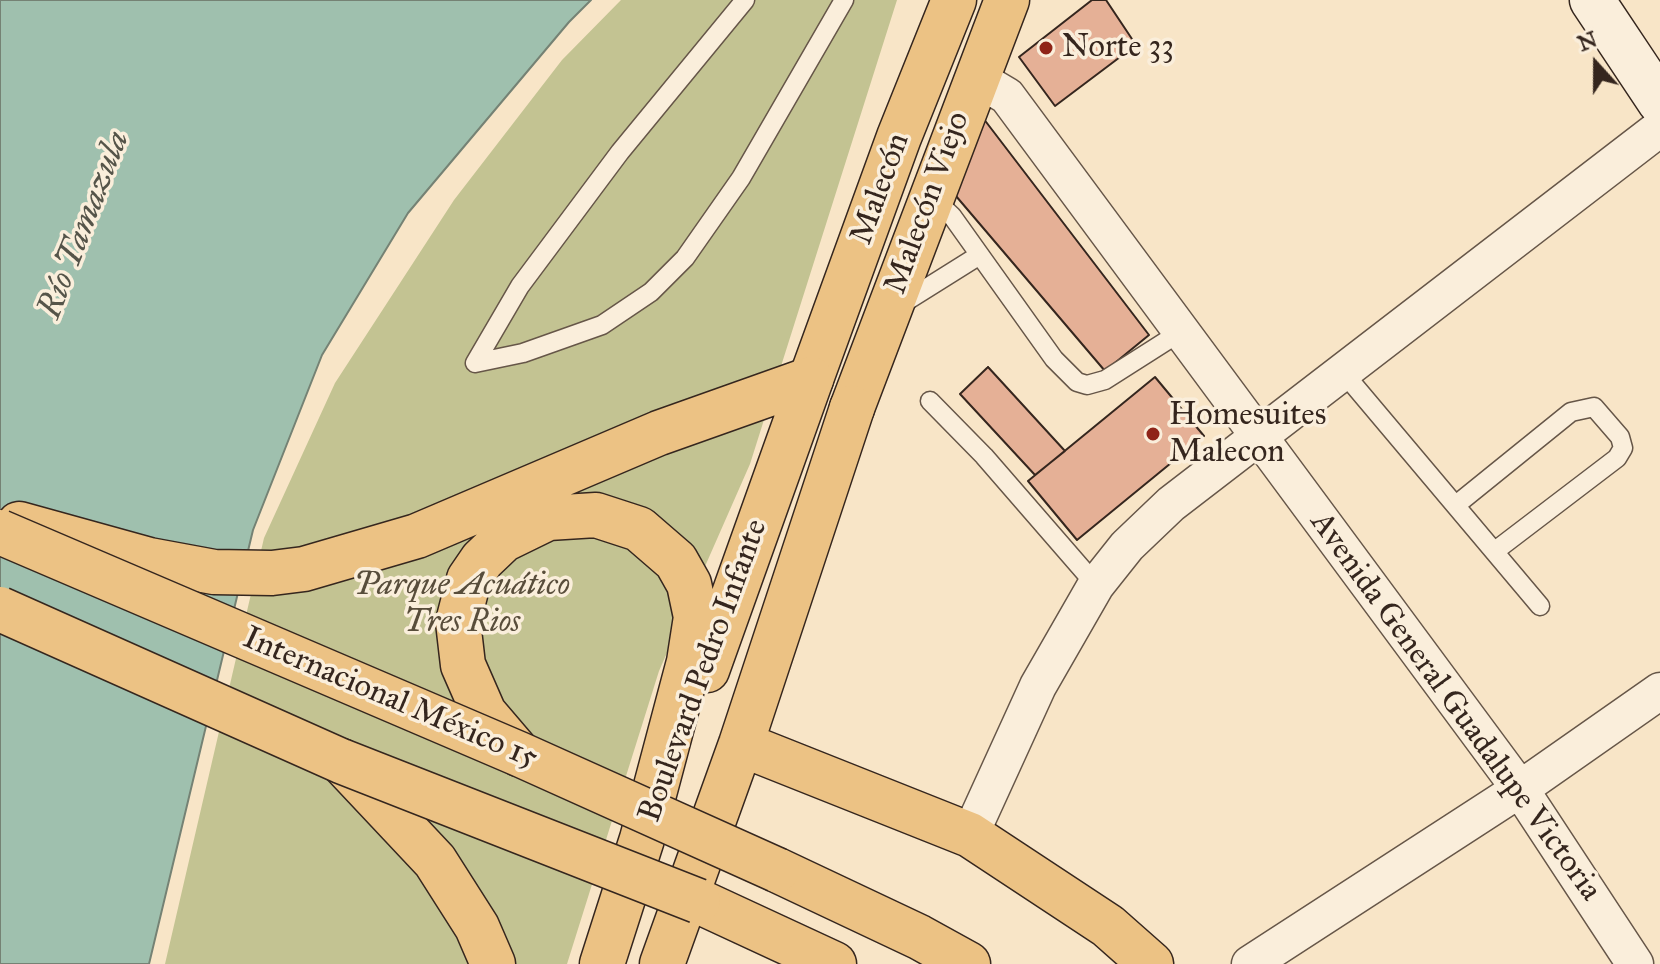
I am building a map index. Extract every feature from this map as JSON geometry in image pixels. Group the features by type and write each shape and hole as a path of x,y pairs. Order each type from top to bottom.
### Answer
{"main road":[{"name":"Malecón","path":"799,382 954,0"},
{"name":"Malecón Viejo","path":"852,408 975,77 1007,0"},
{"path":"1592,0 1660,102"},
{"path":"0,519 120,553 214,572 272,573 304,569 417,536 659,433 799,382"},
{"name":"Boulevard Pedro Infante","path":"602,964 629,899 642,839 687,727 799,382"},
{"name":"Boulevard Pedro Infante","path":"662,964 741,744 852,408"},
{"path":"519,754 484,713 471,690 458,643 462,600 469,579 482,560 503,540 527,525 570,514 607,517 639,529 676,561 689,584 696,617 695,635 642,839"},
{"name":"Internacional México 15","path":"0,532 519,754 777,870 919,937 968,964"},
{"path":"0,609 341,761 698,901 821,958"},
{"path":"741,744 970,835 1108,926 1151,964"},
{"path":"341,761 435,861 477,927 493,964"},
{"path":"627,964 634,919 629,899"}],"street":[{"name":"Avenida General Guadalupe Victoria","path":"975,77 1007,96 1182,331 1520,789 1635,964"},
{"path":"970,835 1038,686 1096,585 1127,546 1171,504 1660,128"},
{"path":"1250,964 1520,789 1660,691"}],"lane":[{"path":"745,0 620,152 520,286 475,363 523,353 602,325 651,292 685,258 741,178 844,0"},
{"path":"930,197 952,216 1054,359 1077,382 1087,385 1105,380 1182,331"},
{"path":"885,319 929,284 978,256"},
{"path":"1342,371 1540,606"},
{"path":"930,401 984,456 1096,585"},
{"path":"1456,505 1571,412 1594,407 1620,437 1623,448 1617,458 1495,551"}],"green space":[{"name":"Parque Acuático Tres Rios","path":"621,0 897,0 750,464 659,671 567,964 165,964 264,538 335,383 454,200 562,60"}],"water":[{"name":"Río Tamazula","path":"0,0 591,0 408,213 322,355 253,530 149,964 0,964"}],"building":[{"path":"1092,0 1106,0 1136,45 1055,106 1019,57"},
{"path":"980,114 1149,335 1105,371 950,189"},
{"path":"988,367 1065,451 1035,475 960,394"},
{"path":"1155,377 1204,436 1077,540 1028,481"}],"place":[{"name":"Norte 33","path":"1046,48"},
{"name":"Homesuites Malecon","path":"1153,434"}]}
